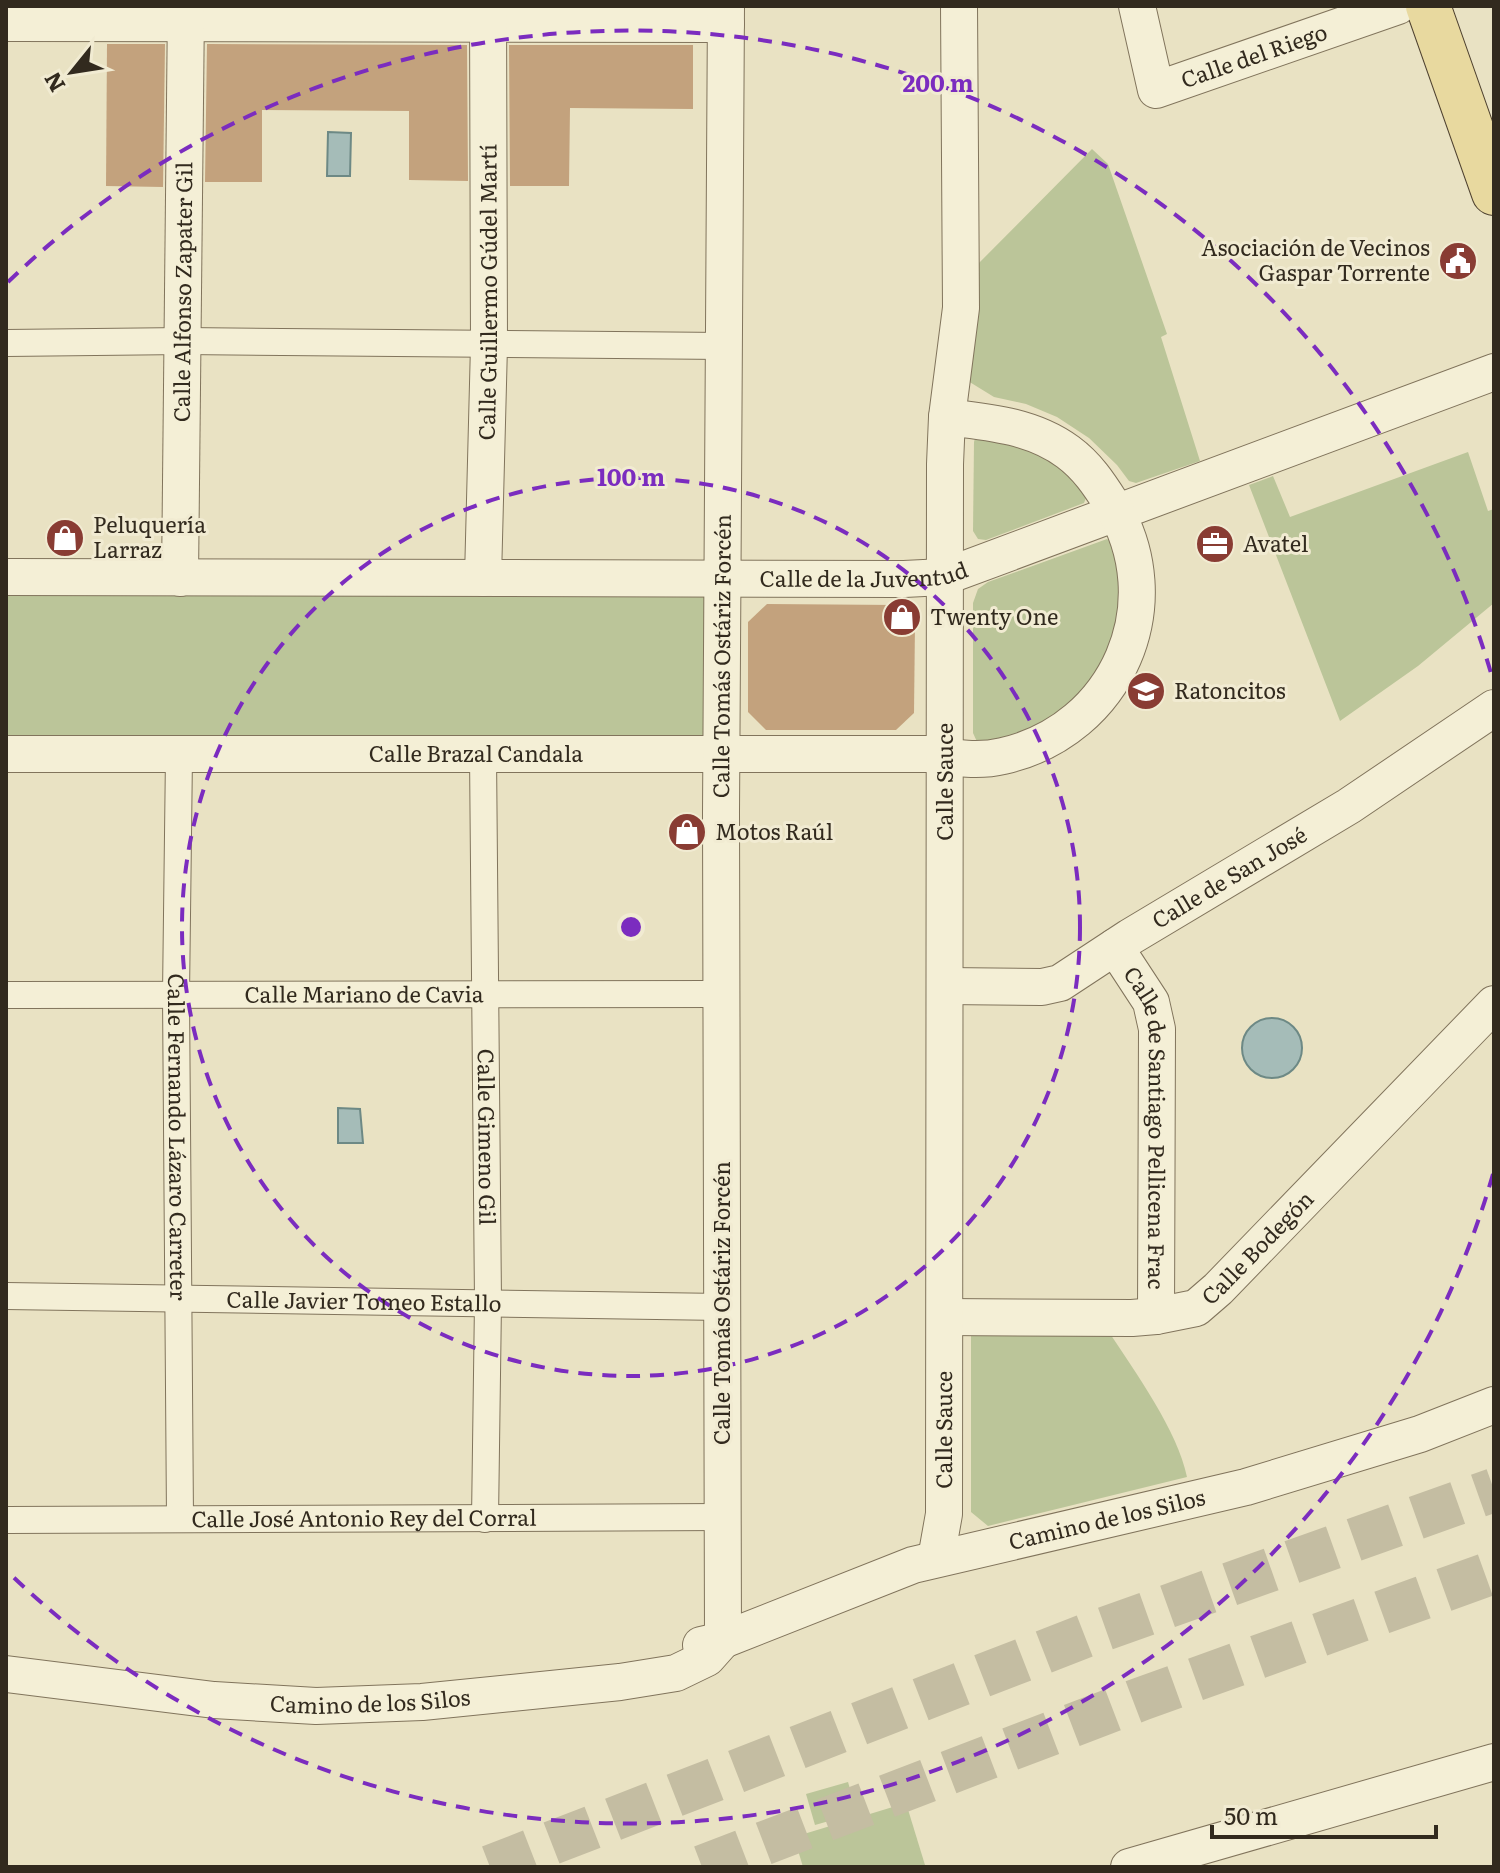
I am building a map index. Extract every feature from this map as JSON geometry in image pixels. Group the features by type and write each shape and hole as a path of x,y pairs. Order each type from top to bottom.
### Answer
{"main road":[{"path":"1428,6 1494,193"}],"street":[{"name":"Calle Sauce","path":"936,1559 944,1514 944,577 947,417 961,308 959,6"},
{"name":"Calle del Riego","path":"1137,6 1156,90 1398,6"},
{"name":"Calle Guillermo Gúdel Martí","path":"483,578 489,345 488,15"},
{"path":"6,23 186,16 726,15"},
{"name":"Calle Tomás Ostáriz Forcén","path":"723,1640 722,756 726,15"},
{"name":"Calle Alfonso Zapater Gil","path":"180,578 186,16"},
{"path":"6,343 184,341 724,346"},
{"name":"Calle de la Juventud","path":"6,577 944,577 1494,372"},
{"name":"Calle Brazal Candala","path":"6,754 931,754 985,759 1024,750 1072,722 1105,691 1119,670 1134,627 1138,596 1134,552 1117,512 1088,469 1054,444 1005,424 947,417"},
{"name":"Calle de San José","path":"946,986 1052,986 1070,978 1115,947 1349,806 1494,708"},
{"name":"Calle Fernando Lázaro Carreter","path":"179,755 176,995 180,1518"},
{"name":"Calle Gimeno Gil","path":"483,755 488,1302 485,1519"},
{"name":"Calle de Santiago Pellicena Frac","path":"1115,947 1151,1002 1157,1029 1156,1316"},
{"name":"Calle Mariano de Cavia","path":"6,995 722,994"},
{"name":"Calle Bodegón","path":"945,1317 1132,1318 1188,1311 1206,1301 1494,1004"},
{"name":"Calle Javier Tomeo Estallo","path":"6,1296 722,1307"},
{"name":"Camino de los Silos","path":"6,1651 117,1668 319,1683 434,1679 656,1654 723,1640 892,1573 936,1559 1246,1487 1420,1434 1494,1405"},
{"name":"Calle José Antonio Rey del Corral","path":"6,1520 723,1517"},
{"name":"Camino de los Silos","path":"6,1674 214,1700 316,1706 422,1702 676,1673 707,1658 723,1640"},
{"path":"1129,1867 1494,1762"}],"green space":[{"path":"1092,149 1108,164 1167,334 1161,337 1200,461 1136,483 1129,481 1089,438 1057,417 1026,404 994,397 968,381 978,264"},
{"path":"996,436 1069,469 1086,498 1084,503 986,540 978,539 973,531 974,442 975,438"},
{"path":"1468,452 1488,511 1494,509 1494,603 1418,666 1340,721 1249,485 1273,476 1290,517"},
{"path":"1107,539 1118,547 1121,618 1092,685 1030,734 978,744 973,733 973,603 978,589 988,582"},
{"path":"710,589 707,743 6,735 6,591"},
{"path":"971,1328 1109,1332 1165,1421 1187,1477 988,1526 971,1512"},
{"path":"848,1782 857,1813 815,1825 806,1794"},
{"path":"906,1803 925,1865 803,1867 794,1837"}],"water":[{"path":"328,132 351,133 350,176 327,176"},
{"path":"1272,1018 1284,1020 1293,1027 1300,1036 1300,1060 1293,1069 1284,1076 1272,1078 1260,1076 1251,1069 1244,1060 1242,1048 1244,1036 1251,1027 1260,1020"},
{"path":"338,1108 360,1109 363,1143 338,1143"}],"building":[{"path":"107,44 165,44 163,187 106,186"},
{"path":"207,44 467,45 468,181 409,180 409,111 262,110 262,182 205,182"},
{"path":"509,45 693,45 693,109 570,108 569,186 510,186"},
{"path":"767,604 897,605 915,623 914,713 896,730 766,730 748,712 748,622"}],"tunnel":[{"path":"490,1867 1090,1634 1494,1490"},
{"path":"702,1867 1141,1699 1494,1572"}],"place":[{"name":"Asociación de Vecinos Gaspar Torrente","path":"1458,261"},
{"name":"Peluquería Larraz","path":"65,538"},
{"name":"Avatel","path":"1215,544"},
{"name":"Twenty One","path":"902,617"},
{"name":"Ratoncitos","path":"1146,691"},
{"name":"Motos Raúl","path":"687,832"}]}
